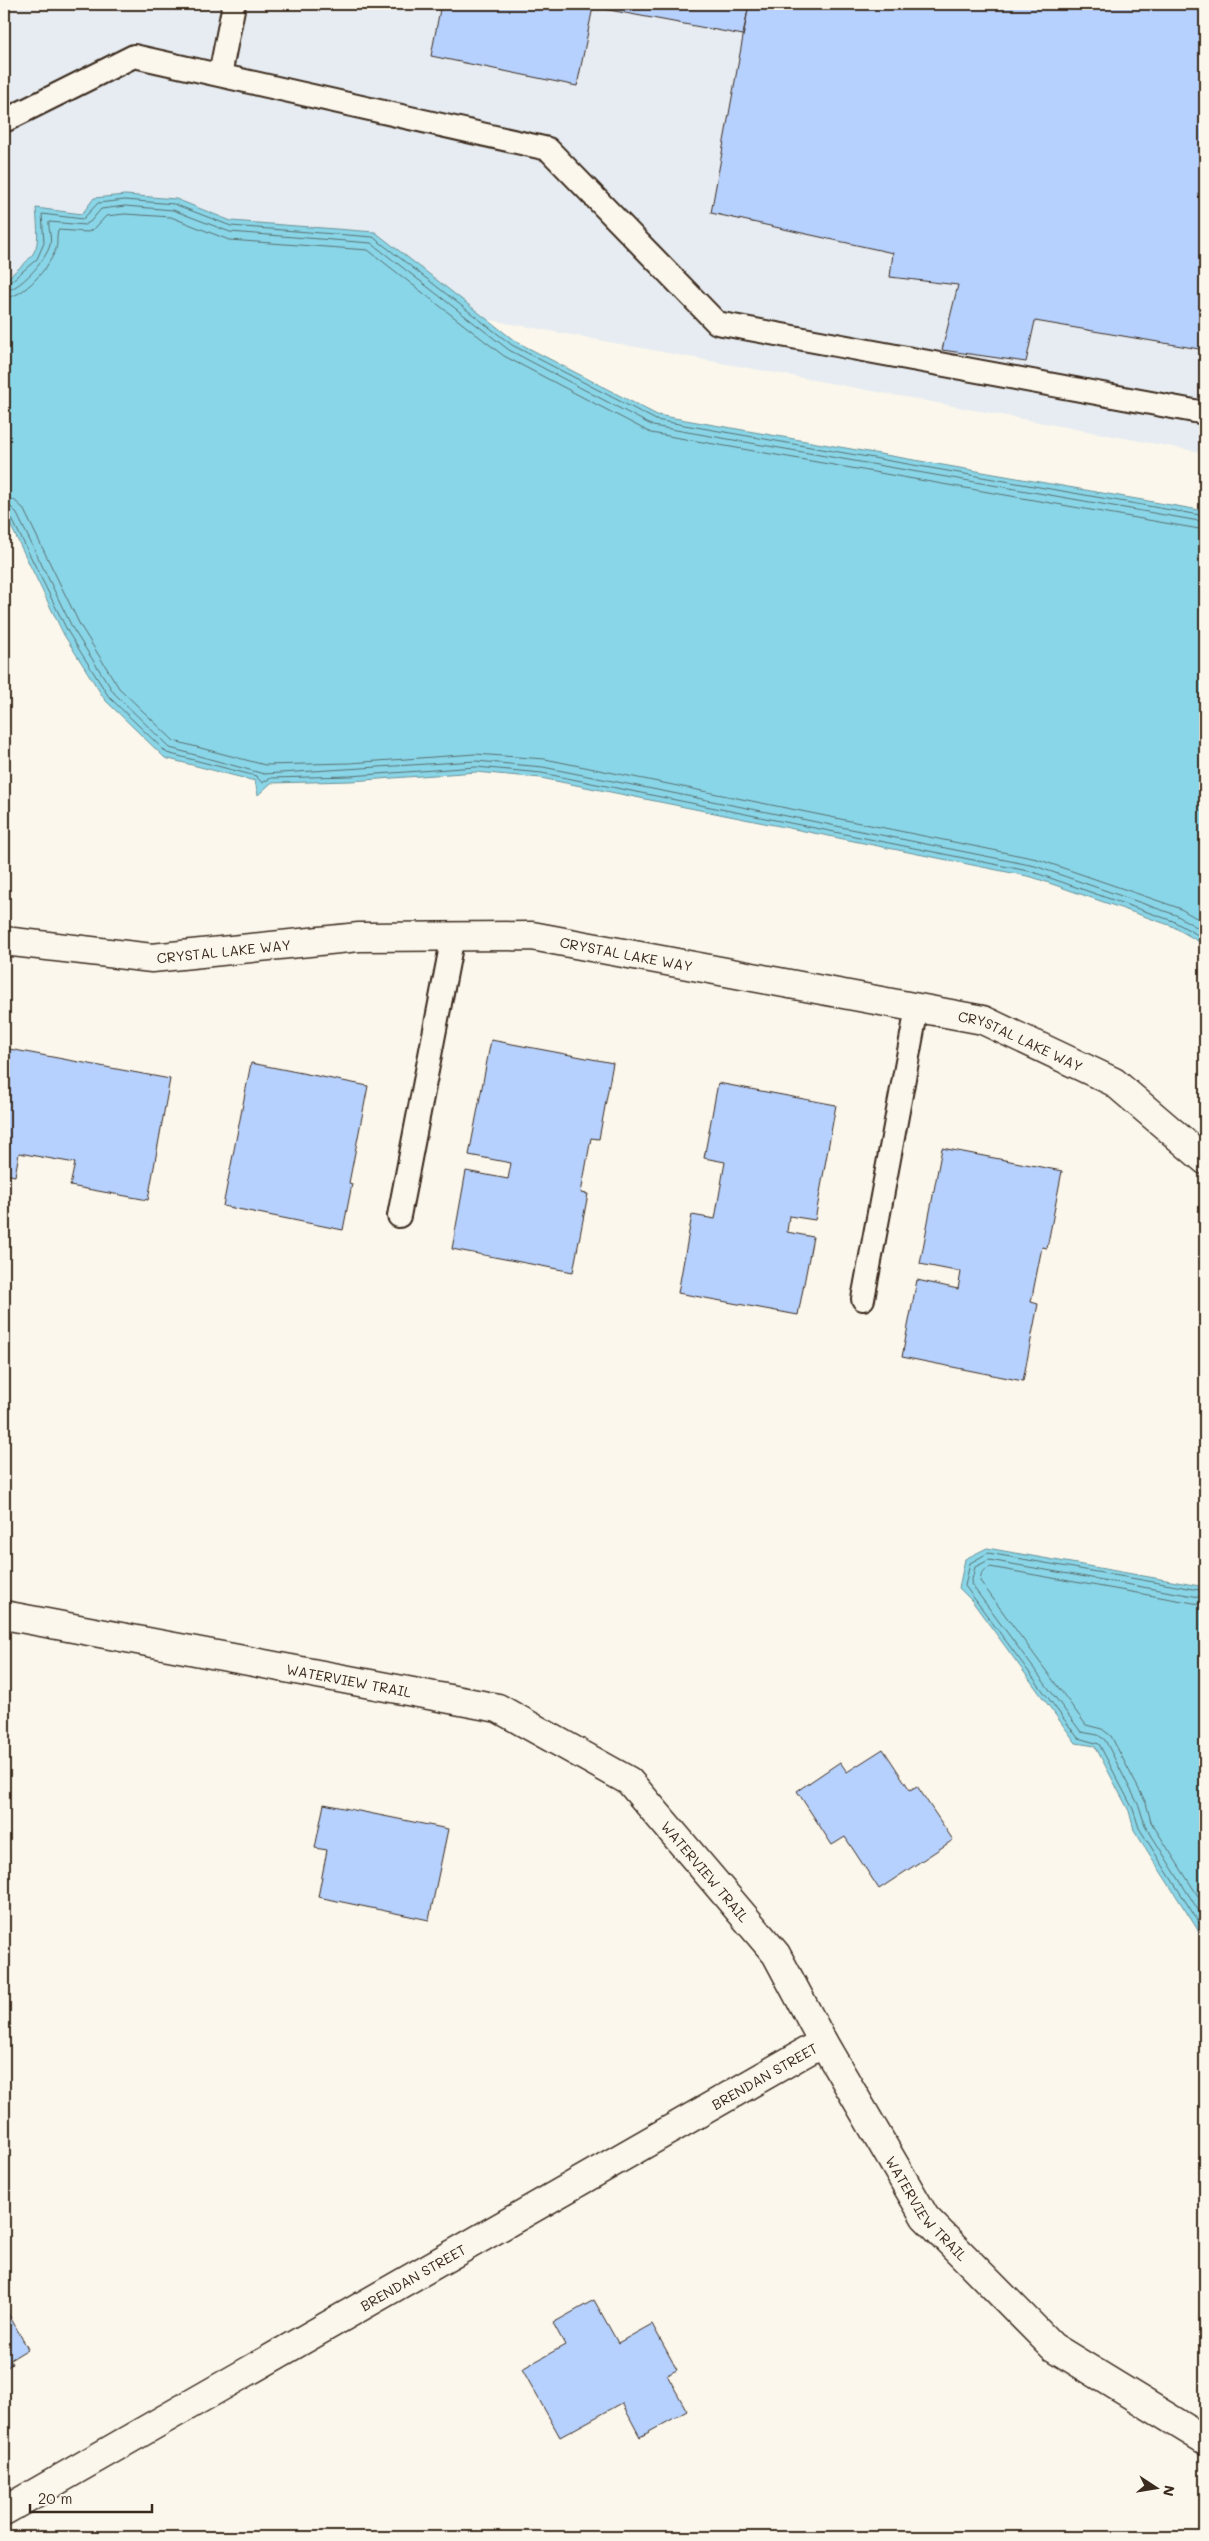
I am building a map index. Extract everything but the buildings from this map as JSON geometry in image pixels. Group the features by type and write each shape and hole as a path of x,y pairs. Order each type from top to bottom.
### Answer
{"street":[{"name":"CRYSTAL LAKE WAY","path":"4,940 152,958 359,936 532,936 983,1020 1114,1082 1205,1160"},
{"name":"WATERVIEW TRAIL","path":"4,1615 498,1708 629,1781 776,1954 823,2042 925,2217 1053,2347 1205,2440"},
{"name":"BRENDAN STREET","path":"4,2511 823,2042"}],"lane":[{"path":"220,75 234,4"},
{"path":"4,121 134,56 548,149 717,323 1205,412"},
{"path":"399,1216 453,936"},
{"path":"862,1299 917,1008"}],"shaded area":[{"path":"4,4 1205,4 1205,453 330,290 4,411"}],"water":[{"path":"125,195 176,199 231,221 375,232 515,341 657,415 1205,511 1205,945 1172,926 1032,877 541,778 476,772 351,781 271,783 258,795 255,781 165,758 105,700 64,635 4,512 4,281 24,264 35,251 38,235 36,208 82,214 94,198"},
{"path":"987,1548 1205,1587 1205,1941 1134,1830 1129,1811 1095,1746 1076,1743 972,1601 959,1588 965,1559"}]}
